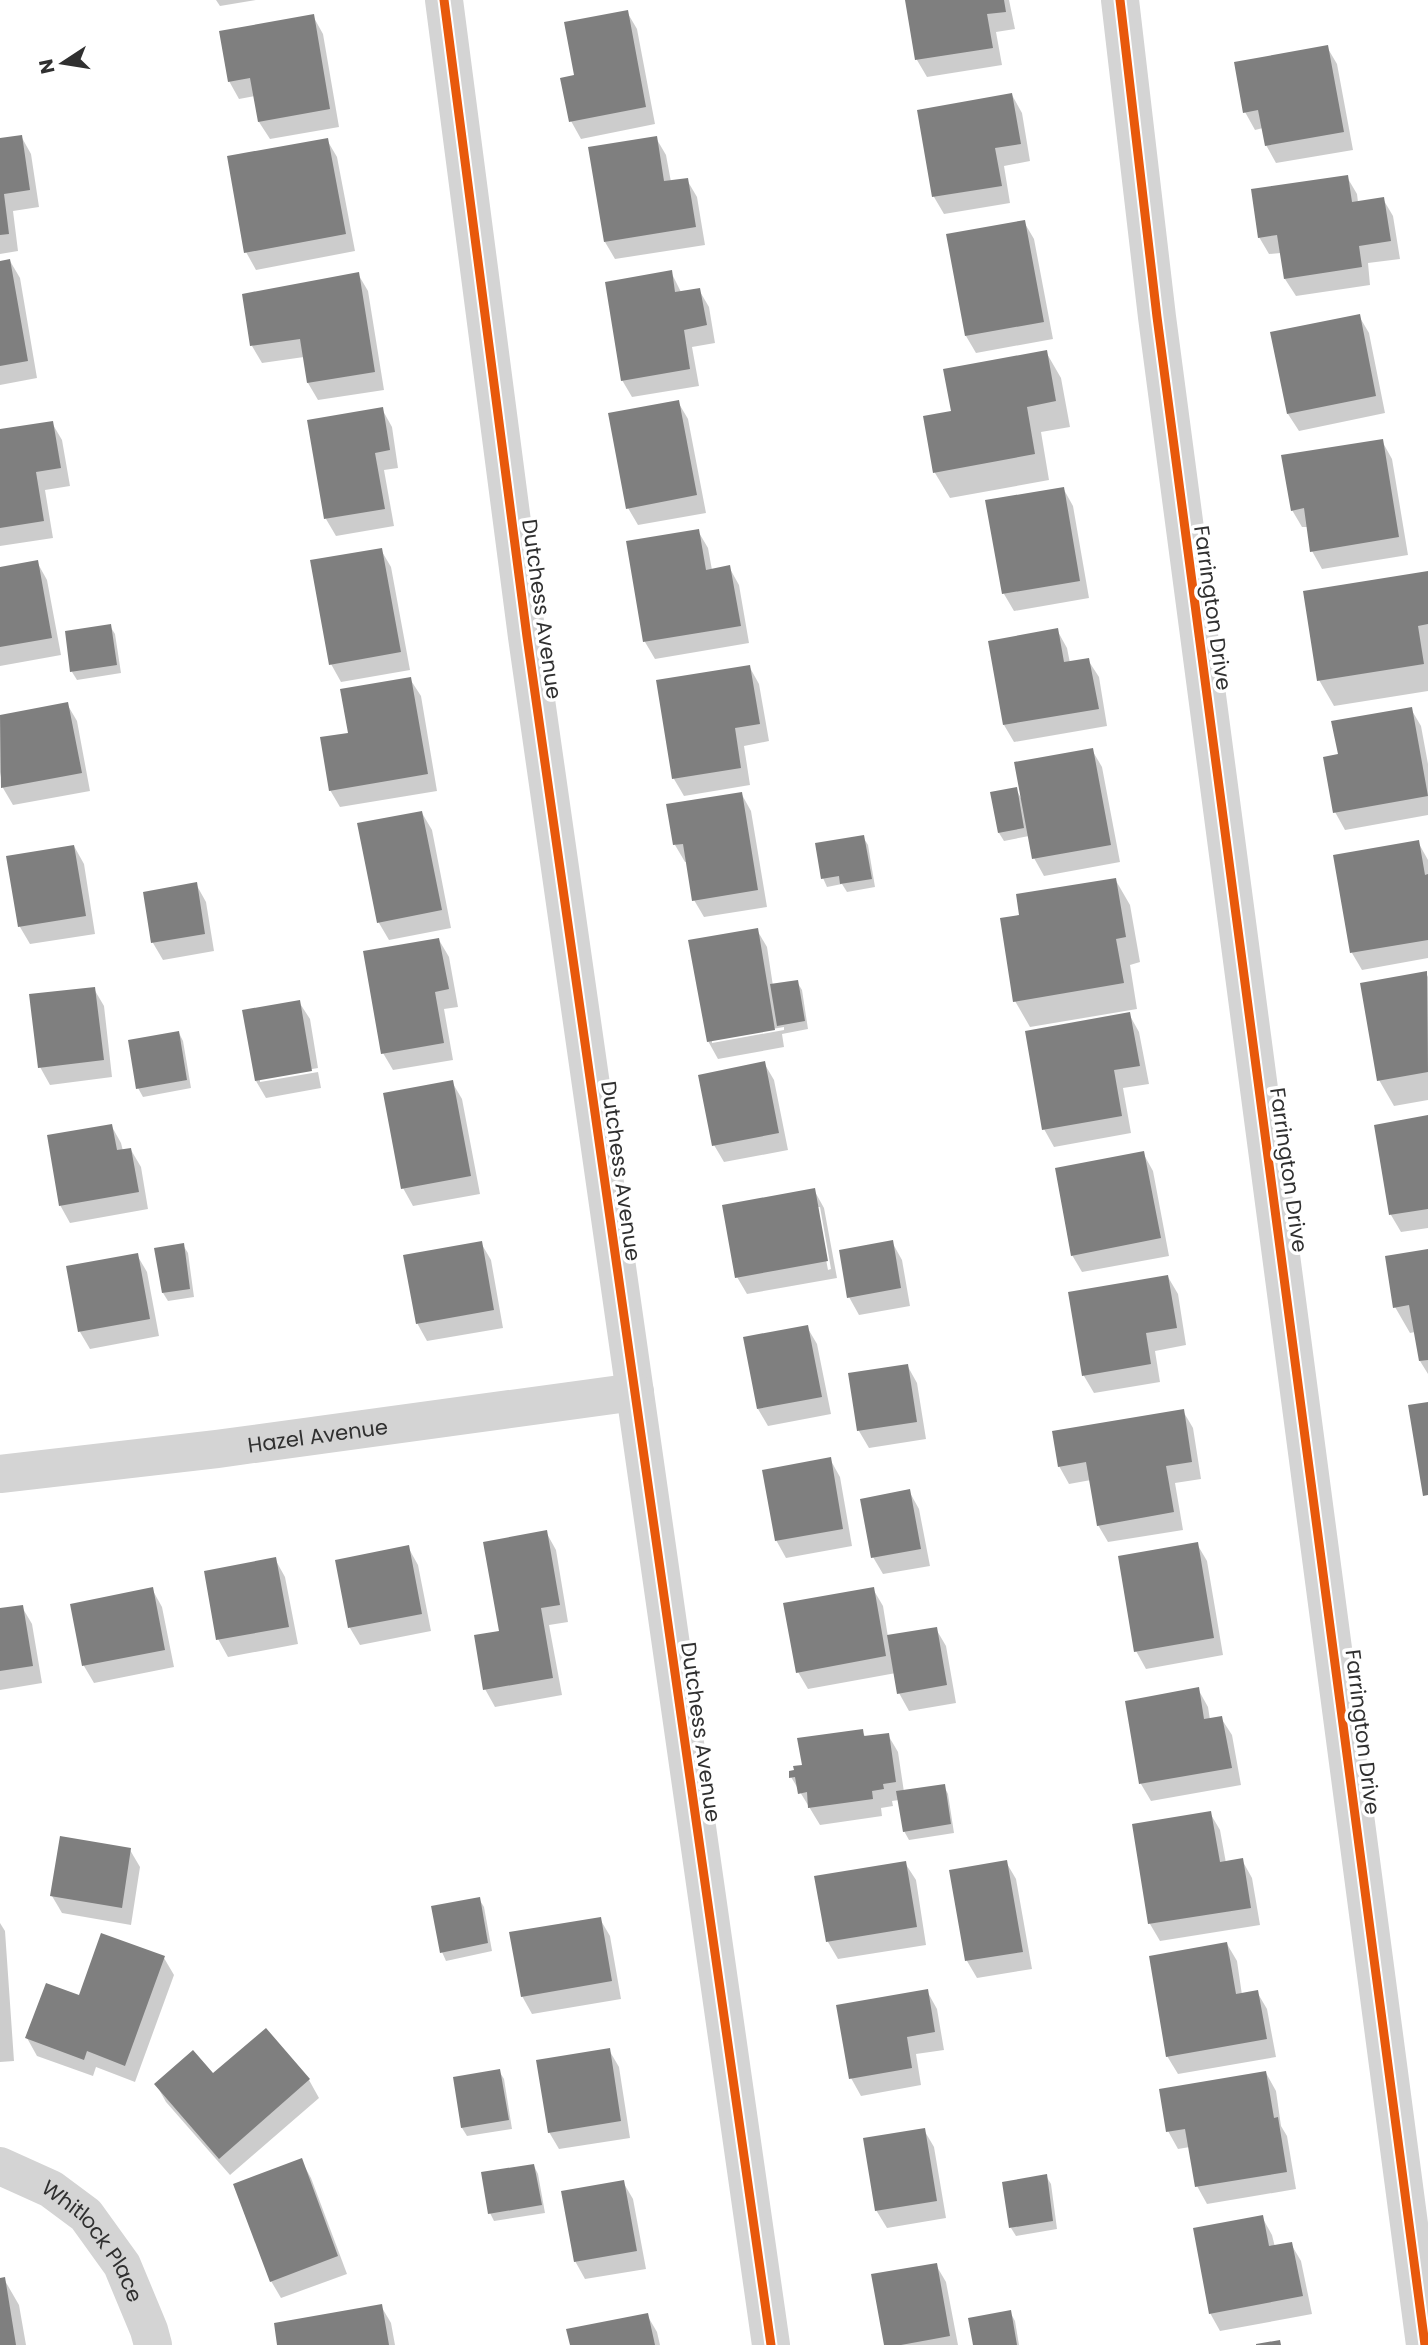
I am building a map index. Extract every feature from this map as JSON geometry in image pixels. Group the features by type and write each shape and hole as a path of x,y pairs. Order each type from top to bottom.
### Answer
{"street":[{"name":"Dutchess Avenue","path":"444,0 525,623 771,2345"},
{"name":"Farrington Drive","path":"1120,0 1157,317 1425,2345"},
{"name":"Hazel Avenue","path":"0,1474 635,1392"},
{"name":"Whitlock Place","path":"0,2166 51,2189 86,2215 121,2265 153,2345"}],"building":[{"path":"905,0 1004,0 1006,12 987,14 993,48 915,60"},
{"path":"628,10 646,107 569,122 560,78 574,75 564,22"},
{"path":"314,14 330,109 258,122 250,78 228,82 219,31"},
{"path":"1328,45 1344,132 1265,146 1258,110 1243,113 1234,62"},
{"path":"1012,93 1021,144 995,148 1002,186 932,197 917,110"},
{"path":"22,135 30,190 4,194 9,234 0,235 0,138"},
{"path":"657,136 664,181 688,178 696,227 604,242 588,147"},
{"path":"328,138 346,234 244,253 227,156"},
{"path":"1348,175 1352,202 1384,197 1391,241 1359,246 1362,267 1284,279 1277,235 1258,238 1251,189"},
{"path":"1025,220 1044,322 965,336 946,234"},
{"path":"10,259 28,361 0,366 0,261"},
{"path":"672,270 675,292 700,288 707,325 684,330 690,369 621,381 605,282"},
{"path":"359,272 375,372 307,383 300,339 250,346 242,294"},
{"path":"1360,314 1376,396 1287,414 1270,332"},
{"path":"1047,350 1056,401 1027,407 1035,454 933,473 923,416 951,411 943,369"},
{"path":"679,400 697,495 626,509 608,413"},
{"path":"383,407 390,450 375,453 385,509 324,519 307,420"},
{"path":"53,421 61,468 36,472 44,521 0,528 0,429"},
{"path":"1383,439 1399,537 1310,552 1304,508 1291,511 1281,455"},
{"path":"1064,487 1080,581 1002,594 985,500"},
{"path":"699,529 706,570 730,565 741,626 643,642 626,541"},
{"path":"382,548 401,652 329,665 310,560"},
{"path":"38,560 52,638 0,647 0,567"},
{"path":"1428,571 1428,624 1418,626 1424,664 1317,681 1303,591"},
{"path":"111,624 117,665 70,672 65,631"},
{"path":"1058,628 1064,662 1089,658 1099,709 1003,725 988,641"},
{"path":"750,665 760,724 735,728 741,768 672,779 656,680"},
{"path":"411,677 428,774 329,791 320,737 348,733 340,689"},
{"path":"68,702 82,773 1,788 0,715"},
{"path":"1412,707 1428,796 1333,813 1323,757 1338,754 1331,721"},
{"path":"1093,748 1111,845 1032,859 1014,762"},
{"path":"1017,787 1024,828 998,833 990,792"},
{"path":"742,792 758,890 692,901 683,844 673,845 666,804"},
{"path":"422,811 442,910 377,923 357,823"},
{"path":"864,835 872,879 840,884 839,876 821,879 815,843"},
{"path":"1419,840 1425,875 1428,874 1428,940 1350,953 1333,855"},
{"path":"74,845 86,916 18,927 6,856"},
{"path":"1116,878 1126,937 1116,939 1124,983 1013,1002 1000,918 1019,915 1016,894"},
{"path":"197,882 205,934 151,943 143,892"},
{"path":"758,928 775,1030 707,1042 688,940"},
{"path":"439,938 449,989 435,992 444,1043 381,1054 363,951"},
{"path":"1427,971 1428,1072 1377,1081 1360,983"},
{"path":"798,980 805,1021 777,1026 770,984"},
{"path":"95,987 104,1060 38,1068 29,994"},
{"path":"300,1000 312,1071 255,1081 242,1010"},
{"path":"1130,1012 1140,1066 1114,1070 1122,1116 1042,1130 1025,1031"},
{"path":"179,1031 187,1080 136,1089 128,1040"},
{"path":"765,1061 779,1133 712,1146 698,1075"},
{"path":"453,1080 471,1176 401,1189 383,1093"},
{"path":"1428,1115 1428,1209 1389,1215 1374,1125"},
{"path":"112,1124 117,1150 131,1148 139,1192 59,1206 47,1135"},
{"path":"1144,1151 1161,1238 1071,1256 1055,1168"},
{"path":"815,1188 828,1261 735,1278 722,1205"},
{"path":"893,1240 901,1288 847,1298 839,1250"},
{"path":"482,1241 494,1310 416,1324 403,1255"},
{"path":"184,1243 190,1289 162,1293 154,1248"},
{"path":"1428,1249 1428,1360 1419,1361 1409,1305 1393,1308 1385,1256"},
{"path":"138,1253 150,1319 78,1332 66,1266"},
{"path":"1168,1275 1177,1328 1146,1333 1151,1364 1082,1376 1068,1292"},
{"path":"808,1325 822,1397 757,1409 743,1337"},
{"path":"908,1364 917,1422 857,1431 848,1373"},
{"path":"1428,1402 1428,1495 1423,1496 1408,1405"},
{"path":"1184,1409 1192,1462 1166,1466 1174,1512 1097,1526 1086,1462 1058,1467 1052,1431"},
{"path":"831,1457 843,1529 775,1541 762,1470"},
{"path":"910,1489 921,1549 871,1558 860,1499"},
{"path":"547,1530 560,1605 541,1608 553,1678 483,1690 474,1635 499,1631 483,1542"},
{"path":"1198,1542 1214,1638 1134,1652 1118,1556"},
{"path":"409,1545 422,1614 348,1628 335,1560"},
{"path":"276,1557 289,1627 216,1640 204,1571"},
{"path":"153,1587 165,1650 82,1666 70,1604"},
{"path":"874,1587 886,1656 796,1673 783,1603"},
{"path":"23,1605 33,1666 0,1671 0,1608"},
{"path":"937,1627 947,1685 897,1694 887,1635"},
{"path":"1199,1687 1204,1719 1222,1716 1232,1768 1139,1784 1125,1701"},
{"path":"863,1729 864,1736 889,1733 896,1782 883,1784 884,1789 872,1791 873,1799 808,1808 807,1792 798,1794 795,1777 789,1778 789,1771 794,1770 793,1766 802,1765 797,1738"},
{"path":"945,1784 951,1824 903,1832 896,1791"},
{"path":"1211,1811 1220,1862 1243,1858 1251,1908 1148,1924 1132,1824"},
{"path":"60,1836 131,1848 122,1908 50,1896"},
{"path":"1007,1860 1023,1952 965,1961 949,1870"},
{"path":"906,1861 917,1927 826,1942 814,1876"},
{"path":"480,1897 488,1943 440,1953 431,1906"},
{"path":"601,1917 612,1981 521,1997 509,1932"},
{"path":"101,1933 165,1956 125,2066 87,2051 84,2060 25,2038 46,1983 79,1995"},
{"path":"1227,1942 1236,1994 1258,1990 1267,2039 1166,2057 1149,1956"},
{"path":"928,1989 935,2032 907,2037 912,2068 849,2079 836,2005"},
{"path":"266,2028 310,2079 219,2159 154,2084 193,2050 213,2073"},
{"path":"610,2048 621,2121 548,2133 536,2060"},
{"path":"500,2069 509,2120 461,2128 453,2077"},
{"path":"1266,2071 1274,2118 1278,2117 1287,2172 1195,2187 1185,2129 1166,2132 1159,2089"},
{"path":"925,2128 937,2201 875,2211 863,2138"},
{"path":"302,2158 338,2256 270,2282 233,2184"},
{"path":"534,2164 542,2205 488,2214 481,2172"},
{"path":"1047,2174 1053,2221 1009,2228 1002,2182"},
{"path":"624,2180 637,2251 574,2262 561,2191"},
{"path":"1263,2215 1269,2246 1292,2242 1303,2296 1209,2314 1193,2228"},
{"path":"937,2263 950,2336 901,2345 884,2345 871,2274"},
{"path":"5,2277 16,2345 0,2345 0,2278"},
{"path":"382,2304 389,2345 277,2345 274,2323"},
{"path":"1011,2310 1017,2345 973,2345 968,2318"},
{"path":"648,2313 655,2345 570,2345 566,2329"},
{"path":"1280,2340 1281,2345 1256,2345 1256,2344"}],"cycle path":[{"path":"444,0 527,637 771,2345"},
{"path":"1120,0 1157,317 1425,2345"}]}
